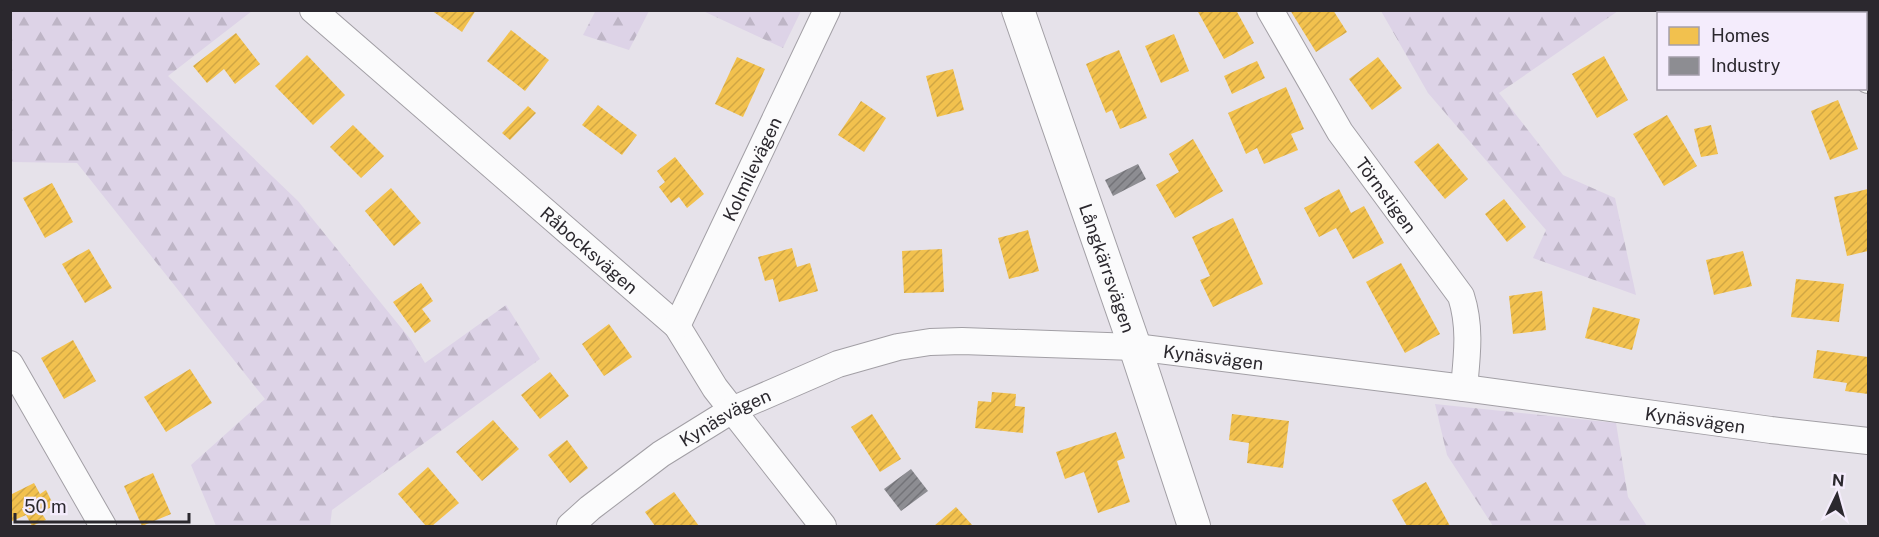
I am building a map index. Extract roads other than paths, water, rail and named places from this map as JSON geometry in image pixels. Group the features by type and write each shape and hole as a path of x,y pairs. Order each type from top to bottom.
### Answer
{"street":[{"name":"Råbocksvägen","path":"313,10 677,326 715,388 823,526"},
{"name":"Kolmilevägen","path":"677,326 827,10"},
{"name":"Långkärrsvägen","path":"1018,10 1194,526"},
{"name":"Törnstigen","path":"1270,10 1340,132 1461,296 1468,323 1464,388"},
{"name":"Kynäsvägen","path":"570,526 661,454 732,410 838,364 898,347 930,342 962,340 1135,348 1869,441"},
{"path":"10,364 103,526"}]}
